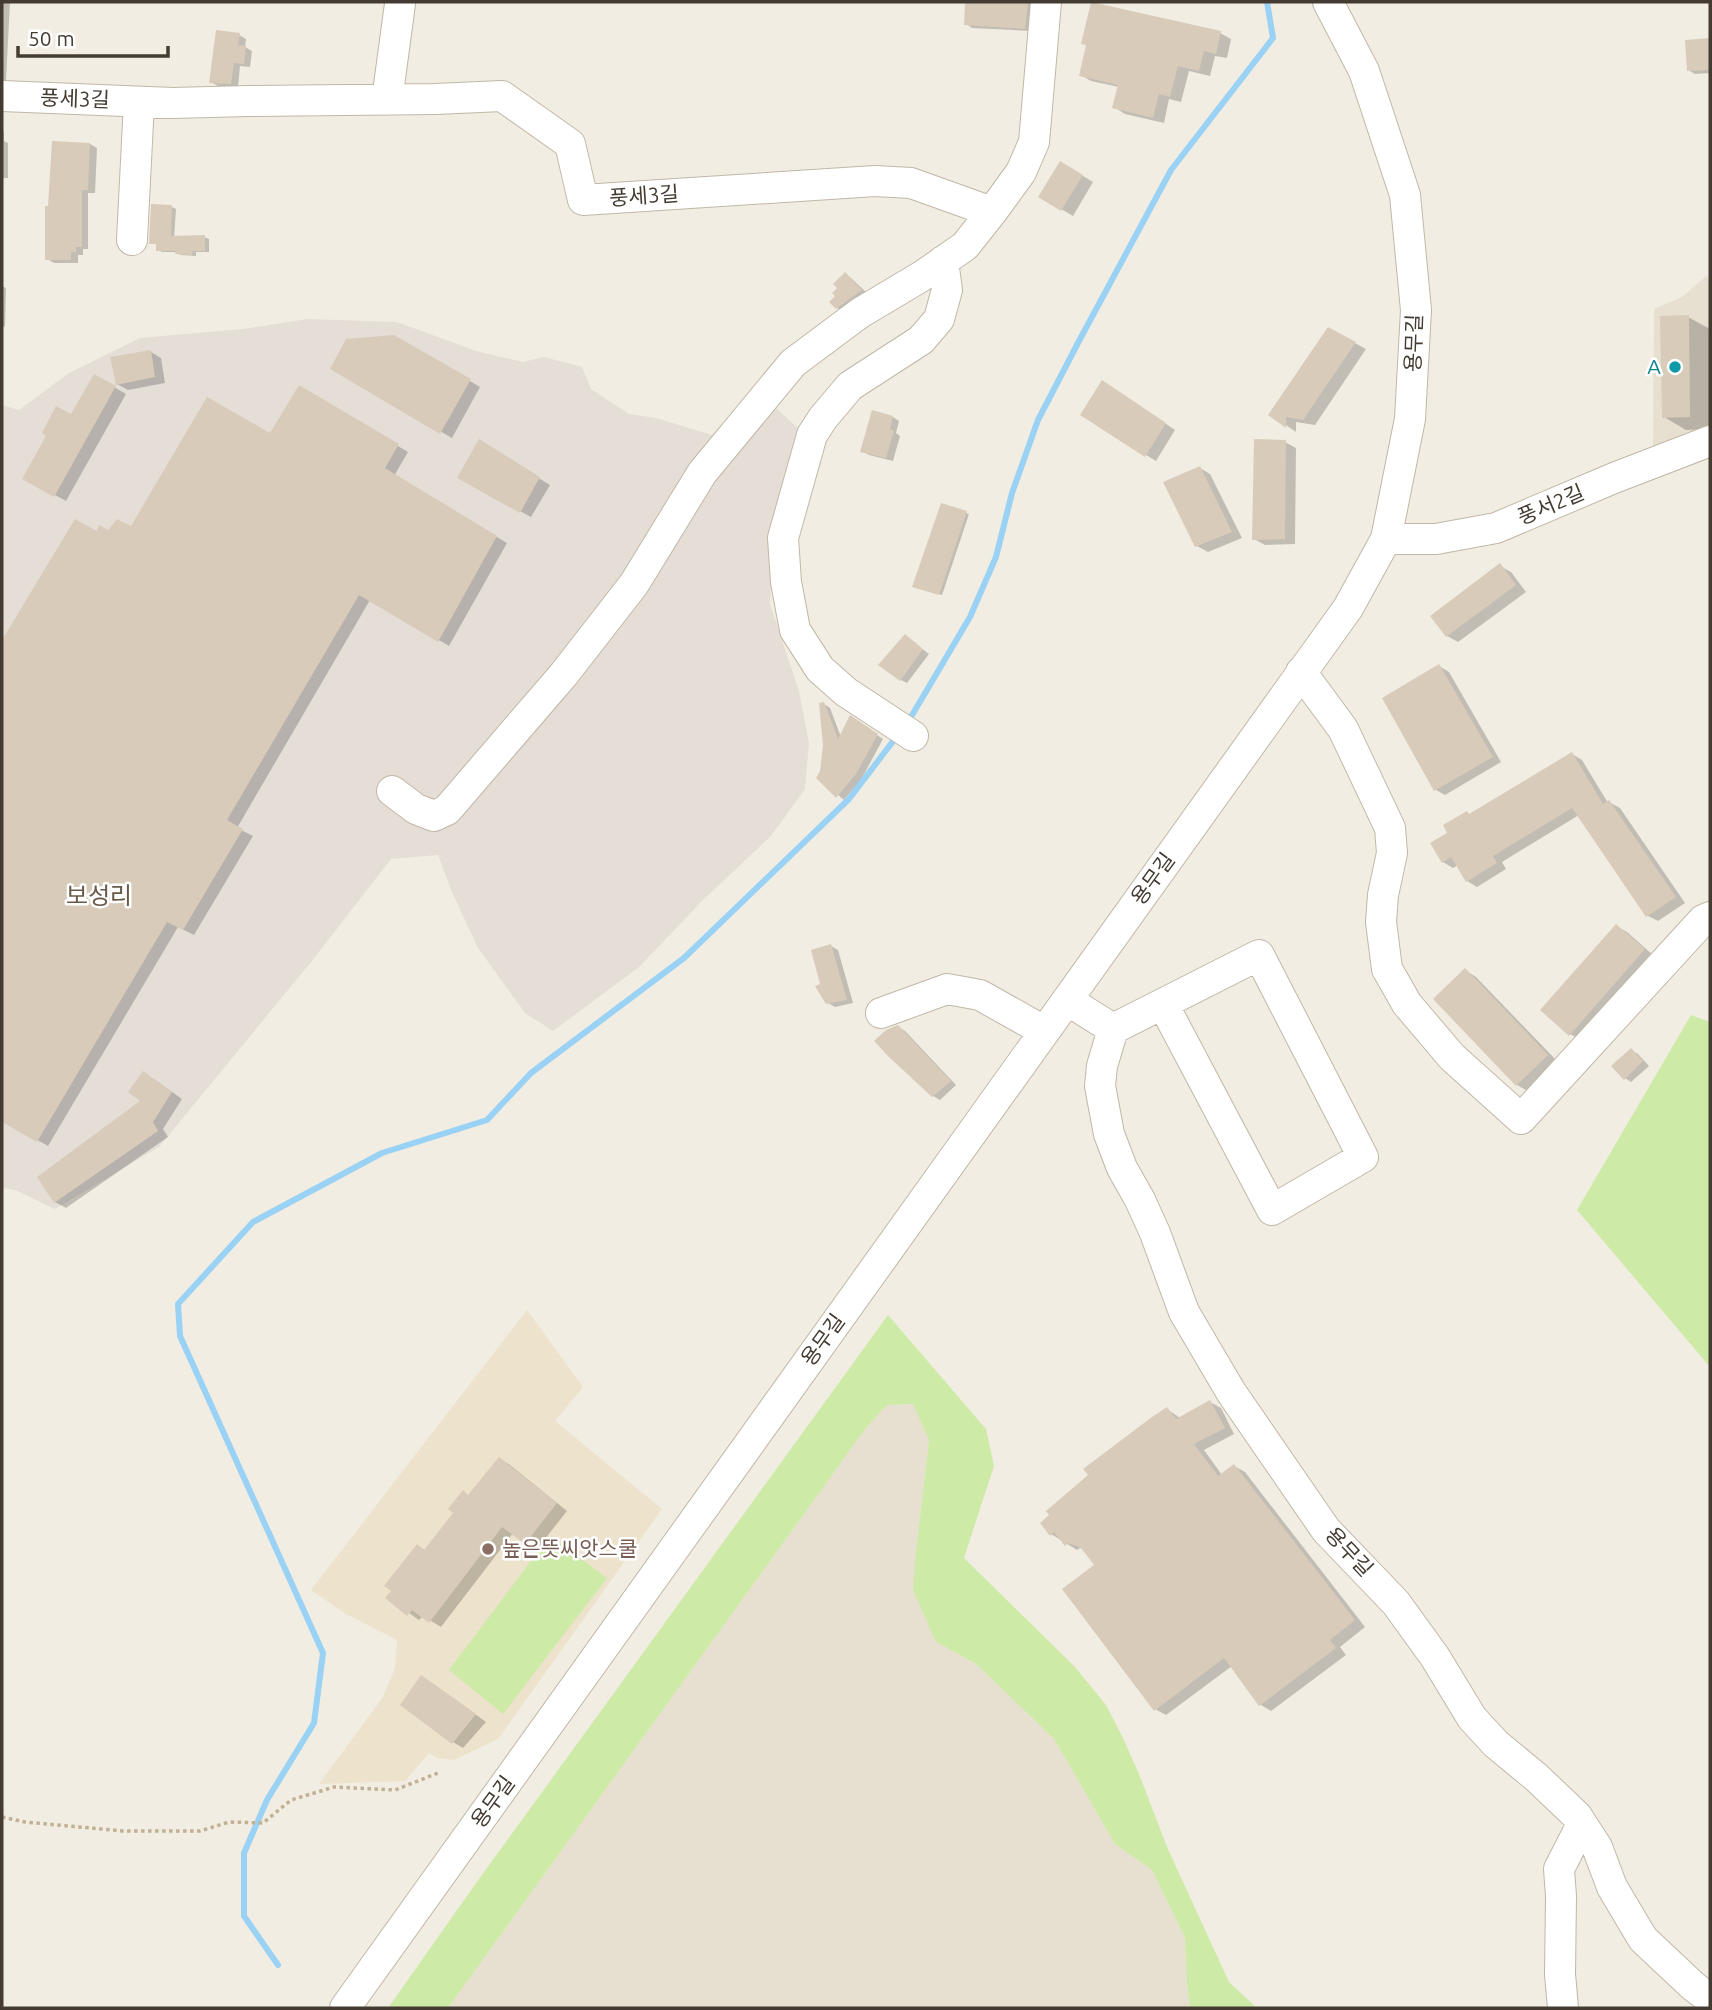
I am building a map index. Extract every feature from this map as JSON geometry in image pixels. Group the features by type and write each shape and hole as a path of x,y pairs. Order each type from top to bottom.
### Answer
{"street":[{"path":"392,791 416,809 434,816 447,810 564,674 634,584 702,473 793,363 860,313 965,246 1021,172 1034,142 1046,2"},
{"name":"용무길","path":"345,2008 1348,608 1386,539 1410,419 1416,310 1405,195 1364,72 1328,2"},
{"path":"387,100 400,4"},
{"name":"풍세3길","path":"2,96 173,103 502,96 570,144 583,200 875,181 911,183 992,212"},
{"path":"132,240 139,102"},
{"path":"903,729 846,692 820,669 795,630 786,582 783,538 812,435 850,386 921,340 939,319 947,290 943,261"},
{"name":"풍서2길","path":"1386,539 1436,539 1496,528 1710,441"},
{"path":"1301,673 1343,729 1390,828 1392,853 1383,895 1381,922 1387,969 1407,1004 1452,1057 1521,1119 1703,920 1710,917"},
{"path":"1067,1000 1113,1029 1163,1003 1259,955 1363,1157 1272,1210 1163,1003"},
{"path":"881,1013 947,989 980,995 1044,1031"},
{"name":"용무길","path":"1113,1029 1102,1066 1100,1086 1109,1134 1122,1168 1155,1233 1184,1312 1231,1392 1326,1530 1396,1603 1435,1657 1472,1718 1496,1744 1577,1816 1597,1847 1612,1886 1643,1939 1710,1999"},
{"path":"1563,2008 1559,1869 1582,1824"}],"path":[{"path":"2,1817 25,1822 124,1831 200,1831 229,1822 263,1823 290,1800 334,1787 396,1790 438,1773"}],"shaded area":[{"path":"1706,276 1710,279 1710,429 1653,454 1654,309 1682,297"},
{"path":"308,319 397,322 476,351 523,362 544,357 582,367 591,389 629,414 656,418 712,435 757,390 801,431 773,527 770,604 799,691 809,743 805,789 771,836 703,900 639,967 553,1031 525,1013 478,948 438,855 391,859 311,962 159,1147 55,1209 15,1190 2,1188 2,405 19,410 69,373 140,338 242,329"},
{"name":"높은뜻씨앗스쿨","path":"527,1310 583,1387 555,1421 662,1509 498,1739 454,1760 437,1758 429,1753 405,1781 319,1784 383,1697 395,1668 397,1640 346,1614 311,1590"},
{"path":"914,1404 929,1440 916,1551 936,1642 976,1664 1054,1739 1115,1844 1152,1870 1185,1938 1190,2008 448,2008 866,1428 887,1405"}],"green space":[{"path":"1691,1015 1710,1022 1710,1367 1577,1210"},
{"path":"888,1315 986,1429 994,1466 964,1558 1075,1667 1106,1705 1139,1774 1167,1847 1229,1982 1257,2008 1190,2008 1185,1938 1152,1870 1115,1844 1054,1739 976,1664 936,1642 913,1590 929,1440 913,1404 887,1405 866,1428 448,2008 388,2008 474,1886"},
{"path":"554,1539 607,1578 503,1714 449,1670 546,1541"}],"building":[{"path":"965,2 1028,2 1025,29 964,25"},
{"path":"1091,2 1221,31 1216,54 1204,51 1199,71 1178,66 1170,97 1159,94 1153,118 1112,108 1118,85 1079,76 1086,45 1081,44"},
{"path":"216,30 240,33 238,45 246,46 244,64 234,63 231,84 209,83"},
{"path":"1710,38 1710,70 1687,71 1685,40"},
{"path":"52,141 90,143 88,190 82,190 82,247 76,247 76,252 71,252 71,260 45,260 45,206 48,206"},
{"path":"1060,161 1083,175 1061,211 1038,197"},
{"path":"151,204 172,205 171,236 205,235 205,251 193,251 192,255 175,254 176,251 156,251 156,244 149,244"},
{"path":"845,272 862,290 836,309 829,302 835,296 832,293 837,288 833,284"},
{"name":"A","path":"1689,315 1690,417 1662,418 1660,316"},
{"path":"1328,327 1356,342 1303,420 1286,417 1286,428 1268,415"},
{"path":"394,335 471,379 440,434 330,369 346,339"},
{"path":"151,350 155,377 116,385 110,357"},
{"path":"94,374 116,386 54,497 22,479 46,436 42,433 56,406 71,414"},
{"path":"1102,380 1166,423 1145,457 1080,415"},
{"path":"299,385 399,444 385,468 497,536 438,642 359,595 227,820 243,829 183,930 167,922 37,1142 2,1122 2,640 75,519 97,531 99,525 108,530 117,519 131,526 207,397 270,433"},
{"path":"872,410 893,416 890,429 894,431 886,458 860,452"},
{"path":"479,439 540,477 520,513 457,478"},
{"path":"1254,439 1286,440 1285,539 1252,540"},
{"path":"1200,466 1232,532 1195,547 1163,482"},
{"path":"941,503 967,511 939,595 912,587"},
{"path":"1500,563 1516,585 1446,637 1430,616"},
{"path":"905,634 923,649 900,681 878,665"},
{"path":"1439,664 1493,757 1434,791 1382,698"},
{"path":"824,702 838,739 850,715 878,734 856,774 836,798 816,778 820,771 823,745 819,703"},
{"path":"1572,752 1603,804 1609,800 1676,897 1646,917 1572,808 1493,856 1497,863 1466,882 1451,857 1442,863 1430,843 1447,833 1443,825 1467,811 1469,814"},
{"path":"1616,924 1645,949 1569,1036 1540,1010"},
{"path":"831,944 847,1000 826,1004 815,986 820,984 811,950"},
{"path":"1465,968 1548,1055 1516,1086 1433,999"},
{"path":"898,1025 951,1081 932,1097 874,1041 886,1030"},
{"path":"1631,1048 1643,1061 1624,1080 1611,1066"},
{"path":"143,1071 172,1092 153,1122 158,1131 54,1203 37,1177 140,1101 128,1092"},
{"path":"1210,1400 1225,1428 1194,1444 1218,1476 1234,1464 1355,1620 1330,1640 1336,1648 1259,1706 1224,1658 1154,1711 1062,1589 1094,1565 1081,1548 1068,1543 1065,1546 1054,1532 1050,1536 1040,1523 1049,1515 1046,1511 1088,1475 1083,1469 1152,1417 1167,1407 1176,1419"},
{"path":"499,1457 557,1503 525,1544 502,1527 429,1623 412,1610 407,1616 385,1598 391,1591 384,1586 417,1544 424,1550 453,1513 448,1509 463,1490 468,1495"},
{"path":"421,1675 476,1714 452,1744 400,1705"}],"waterway":[{"path":"908,722 970,617 996,557 1012,493 1038,420 1079,341 1171,170 1273,38 1267,2"},
{"path":"278,1965 244,1916 244,1853 267,1800 314,1723 323,1653 180,1336 178,1304 253,1222 382,1153 487,1120 531,1073 684,958 849,799 897,736"}],"place":[{"name":"A","path":"1675,367"},
{"name":"높은뜻씨앗스쿨","path":"488,1549"}],"district":[{"name":"보성리","path":"99,896"}]}
